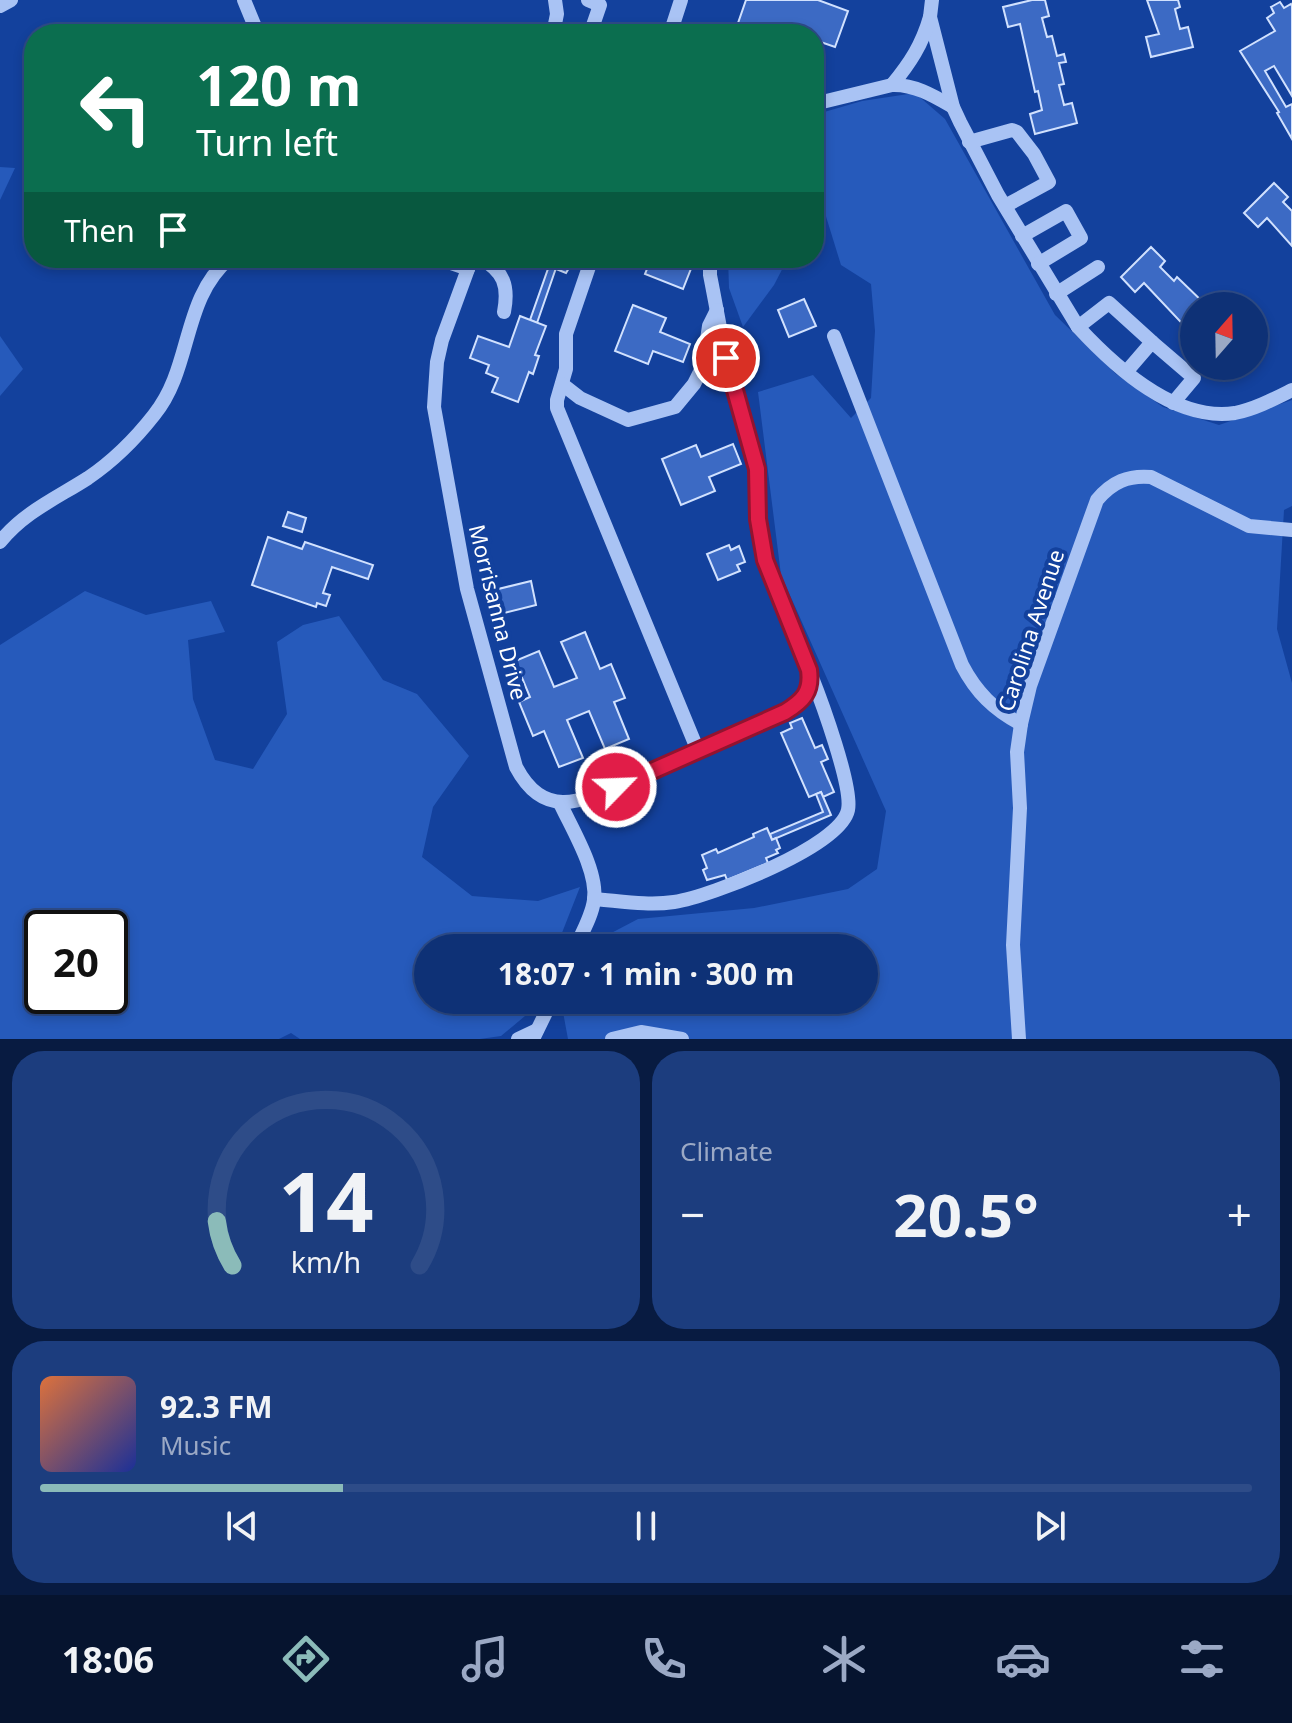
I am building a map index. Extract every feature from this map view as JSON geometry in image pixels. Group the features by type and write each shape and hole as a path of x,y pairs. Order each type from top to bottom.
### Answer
{"street":[{"path":"0,6 11,0"},
{"path":"244,0 254,24"},
{"path":"555,0 555,24"},
{"path":"588,0 600,5 593,24"},
{"path":"673,24 681,0"},
{"path":"892,85 923,40 932,0"},
{"path":"930,17 953,107 969,142 1056,294 1093,344 1173,403 1201,413 1236,412 1292,390"},
{"path":"824,102 903,84 953,107"},
{"path":"969,142 1012,130 1017,132 1044,172 1049,182 1005,206"},
{"path":"1022,236 1066,211 1081,238 1038,264"},
{"path":"1056,294 1098,267"},
{"path":"0,542 26,515 106,464 154,415 175,382 200,294 220,268"},
{"name":"Morrisanna Drive","path":"468,268 442,340 434,384 434,407 447,485 476,626 516,767 532,789 542,797 560,803"},
{"path":"495,268 505,282 504,312"},
{"path":"589,268 566,334 566,369 557,408 698,751"},
{"path":"594,899 672,902 702,896 754,876 836,831 847,815 848,794 824,710 765,560 758,519 757,469 731,383 711,268"},
{"path":"1078,327 1109,303 1117,289"},
{"path":"1109,303 1194,378 1173,403"},
{"path":"562,384 580,398 628,420 675,407 694,384 703,366 709,326 717,310"},
{"path":"834,336 962,665 982,696 1021,724"},
{"path":"1127,371 1152,342"},
{"name":"Carolina Avenue","path":"1019,1039 1013,945 1020,808 1017,752 1030,686 1093,509 1105,491 1115,483 1139,476 1151,477 1249,526 1292,530"},
{"path":"580,934 594,899 592,874 560,803 589,799 800,703 808,691 809,670"},
{"path":"518,1039 535,1034 545,1014"},
{"path":"612,1039 641,1032 682,1039"}],"shaded area":[{"path":"915,93 945,119 1055,315 1116,374 1163,407 1219,425 1292,400 1292,506 1284,510 1277,629 1292,683 1292,1039 568,1039 563,1014 878,1014 878,934 609,934 638,919 754,908 848,889 877,869 886,811 781,575 758,392 813,375 851,418 871,398 875,331 871,284 841,265 824,210 824,112 862,101"},
{"path":"0,167 15,168 0,200"},
{"path":"728,268 783,268 743,327 729,288"},
{"path":"0,336 23,369 0,396"},
{"path":"85,591 146,615 211,601 225,632 188,640 193,699 215,760 253,769 287,714 277,642 303,625 339,616 383,680 417,694 469,756 433,807 422,857 472,896 538,901 580,887 562,934 414,934 414,1014 527,1014 501,1036 480,1039 300,1039 291,1033 279,1039 0,1039 0,645"}],"building":[{"path":"746,0 818,0 848,11 835,47 824,43 824,24 738,24"},
{"path":"1045,0 1049,16 1042,18 1047,37 1052,36 1057,56 1064,54 1066,62 1059,63 1064,84 1059,85 1064,105 1072,103 1077,123 1035,134 1030,114 1042,110 1038,91 1035,92 1020,24 1008,27 1003,7"},
{"path":"1147,0 1178,0 1180,7 1175,9 1180,29 1188,27 1193,47 1151,57 1146,37 1159,34"},
{"path":"1280,2 1284,8 1292,6 1292,96 1274,66 1265,71 1286,107 1292,104 1292,139 1279,112 1240,51 1275,31 1267,18 1274,13 1271,7"},
{"path":"1274,183 1288,197 1283,202 1292,211 1292,246 1267,218 1258,227 1244,213"},
{"path":"1151,247 1165,261 1160,267 1174,281 1177,277 1193,292 1180,292 1180,321 1144,283 1135,292 1121,277"},
{"path":"548,268 556,268 537,323 530,320"},
{"path":"644,268 691,268 683,289 645,274 647,269"},
{"path":"804,299 816,326 789,337 778,310"},
{"path":"633,305 666,318 660,332 690,344 683,362 653,351 648,364 615,351"},
{"path":"520,316 546,326 535,355 539,356 533,374 529,372 518,402 492,392 498,378 486,373 489,365 470,358 478,336 509,347"},
{"path":"733,444 741,464 709,477 715,491 681,505 662,459 696,445 701,457"},
{"path":"288,512 306,518 302,532 283,526"},
{"path":"268,537 302,549 305,542 373,565 368,579 332,567 323,593 330,595 326,606 317,603 316,607 252,585"},
{"path":"729,545 731,550 739,546 745,562 737,565 740,571 718,580 707,554"},
{"path":"531,581 536,605 496,615 490,591"},
{"path":"585,632 600,669 611,664 625,698 614,702 629,739 605,749 589,711 567,720 583,758 559,767 544,731 533,736 519,702 530,697 515,661 539,651 554,687 577,678 561,642"},
{"path":"802,718 815,748 822,745 828,759 821,762 834,792 823,797 821,792 809,797 781,733 792,728 790,723"},
{"path":"821,792 831,815 772,840 770,834 823,812 816,794"},
{"path":"767,828 780,848 776,850 778,853 766,858 768,863 727,880 725,875 707,880 702,855 716,849 718,853"}],"route":[{"path":"616,787 785,712 803,700 811,682 765,560 758,519 757,469 726,358"}]}
